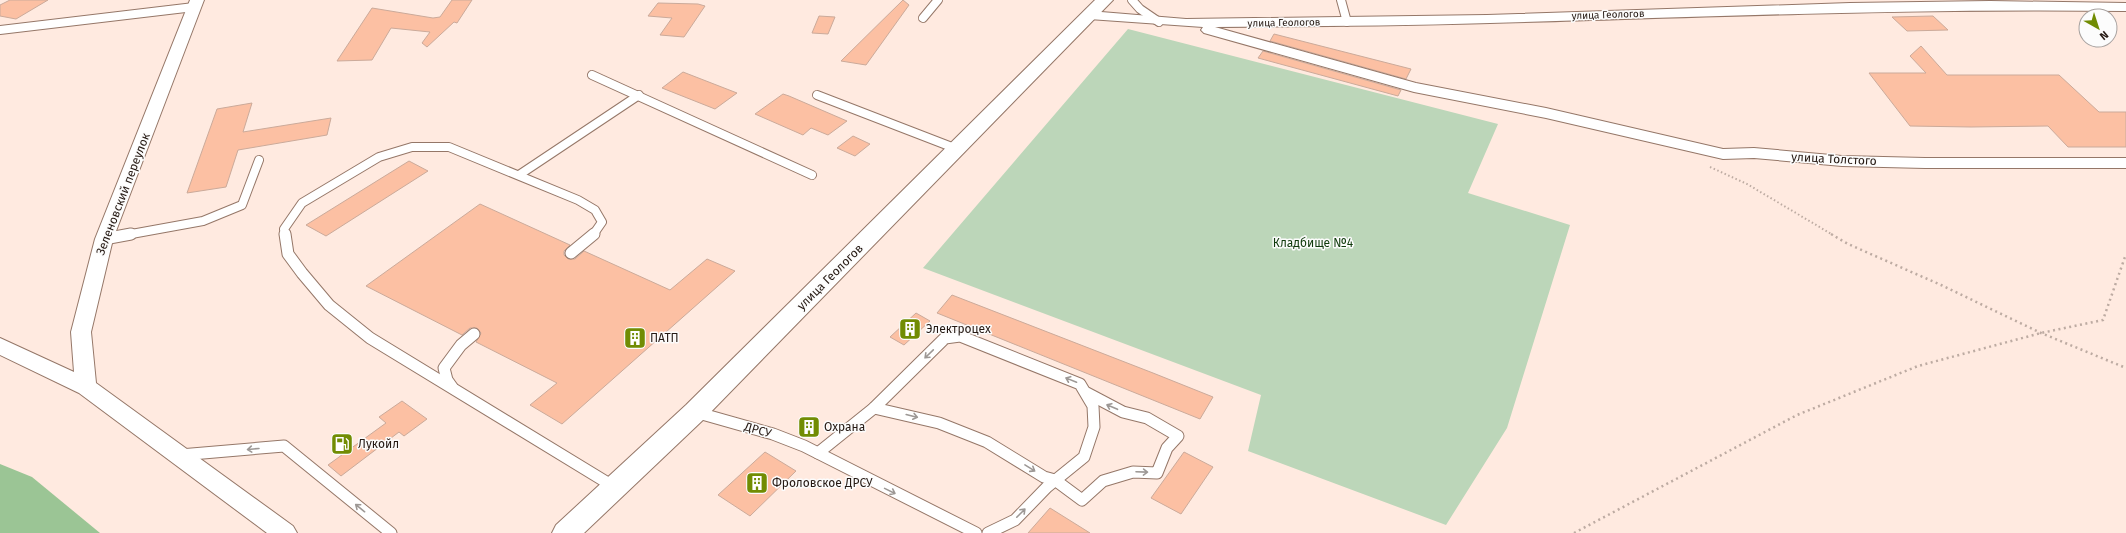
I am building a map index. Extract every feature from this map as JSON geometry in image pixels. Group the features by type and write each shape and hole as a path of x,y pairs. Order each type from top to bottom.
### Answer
{"street":[{"name":"улица Геологов","path":"566,533 616,488 695,412 1105,0"},
{"name":"Зеленовский переулок","path":"86,387 81,332 104,239 196,3"},
{"name":"улица Геологов","path":"1090,15 1186,23 1347,22 1850,7 1990,5 2126,7"},
{"name":"улица Толстого","path":"1186,23 1414,87 1546,113 1723,154 1754,153 1842,160 1925,163 2126,163"},
{"path":"0,346 86,387 285,533"}],"lane":[{"path":"923,18 938,0"},
{"path":"1132,0 1140,9 1160,22"},
{"path":"1341,0 1347,22"},
{"path":"0,30 196,3"},
{"path":"592,75 812,175"},
{"path":"817,95 958,149"},
{"path":"519,175 638,96"},
{"path":"571,252 595,233 602,222 595,210 578,200 449,147 412,147 379,157 328,186 302,203 284,229 288,254 302,274 329,305 370,338 543,442 616,488"},
{"path":"104,239 203,221 242,205 259,160"},
{"path":"453,389 447,380 444,368 461,345 474,334"},
{"path":"818,453 874,408 945,338 960,336 1080,384 1093,406 1094,427 1084,457 1055,480 1015,520 988,533"},
{"path":"874,408 939,423 974,436 987,442 1044,477 1055,480 1082,500 1103,481 1133,472 1157,473 1167,448 1178,436 1147,418 1122,412 1085,392"},
{"name":"ДРСУ","path":"695,412 773,434 818,453 976,533"},
{"path":"178,455 284,446 391,533"}],"path":[{"path":"1706,165 1747,184 1848,244 1941,285 2041,334 2126,368"},
{"path":"1574,533 1798,415 1918,366 2041,334 2103,320 2126,254"}],"green space":[{"name":"Кладбище №4","path":"1128,29 1498,124 1468,193 1570,225 1507,428 1446,525 1248,451 1261,395 923,268"},
{"path":"0,464 32,477 100,533 0,533"}],"building":[{"path":"10,0 48,0 16,19 0,16 0,5"},
{"path":"452,0 472,0 457,23 454,22 427,47 422,43 430,32 391,28 372,60 337,61 372,8 433,18 440,17"},
{"path":"903,0 909,5 866,65 841,61"},
{"path":"658,3 698,4 705,6 684,37 660,35 672,18 648,16"},
{"path":"819,16 835,17 828,34 812,33"},
{"path":"1933,16 1948,30 1907,31 1892,17"},
{"path":"1274,34 1411,69 1406,79 1270,41"},
{"path":"1921,46 1947,75 2059,75 2099,112 2126,112 2126,147 2068,147 2048,126 1910,126 1869,73 1926,73 1910,56"},
{"path":"1263,51 1401,90 1398,96 1258,58"},
{"path":"683,72 737,93 715,109 662,88"},
{"path":"783,94 847,121 828,135 811,128 803,135 755,114"},
{"path":"252,103 243,132 331,118 327,135 238,150 226,187 187,193 217,109"},
{"path":"853,136 870,144 855,156 837,148"},
{"path":"409,161 428,171 326,236 306,225"},
{"path":"480,204 570,245 564,251 564,255 568,259 575,259 584,251 670,290 707,259 735,271 562,424 530,405 557,383 476,342 481,333 477,328 470,328 462,335 366,286"},
{"path":"952,295 1213,397 1200,419 937,313"},
{"name":"Электроцех","path":"916,313 930,321 904,345 890,337"},
{"path":"402,401 427,419 404,436 399,432 341,476 328,465 386,423 379,417"},
{"name":"Фроловское ДРСУ","path":"765,452 796,471 750,516 718,495"},
{"path":"1184,452 1213,467 1181,514 1151,498"},
{"path":"1050,508 1090,533 1028,533"}],"place":[{"name":"Электроцех","path":"910,329"},
{"name":"ПАТП","path":"635,338"},
{"name":"Охрана","path":"809,427"},
{"name":"Лукойл","path":"342,444"},
{"name":"Фроловское ДРСУ","path":"757,483"}]}
